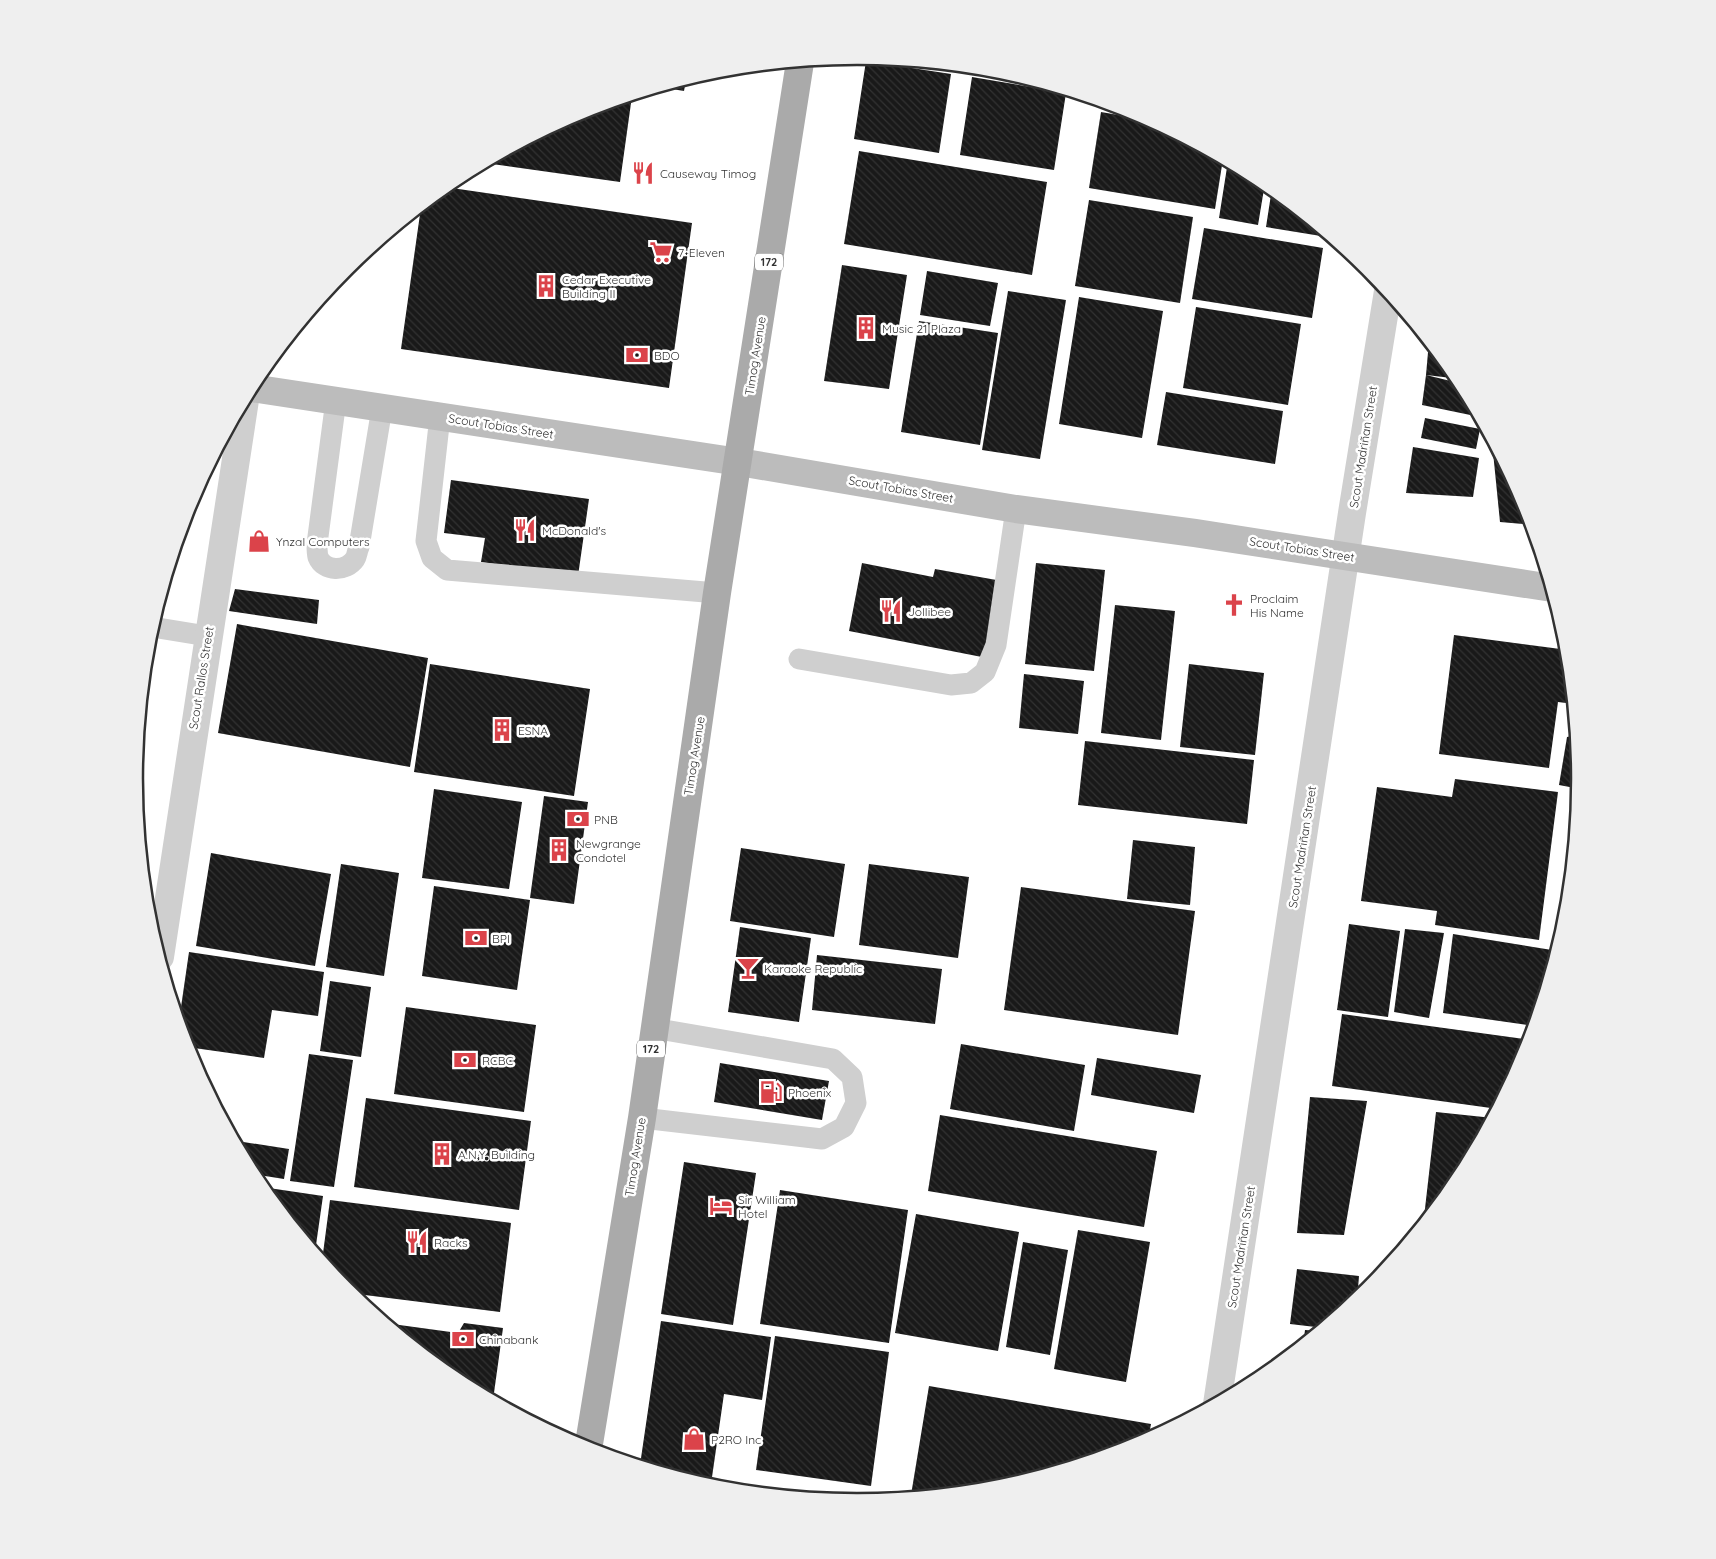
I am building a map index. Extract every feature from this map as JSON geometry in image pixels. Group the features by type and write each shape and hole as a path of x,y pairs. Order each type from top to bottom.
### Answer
{"main road":[{"name":"Timog Avenue","path":"589,1442 642,1118 653,1028 717,593 799,68"}],"street":[{"name":"Scout Madriñan Street","path":"1218,1396 1387,299"},
{"name":"Scout Tobias Street","path":"260,389 739,462 1016,509 1195,533 1546,587"},
{"name":"Scout Rallos Street","path":"162,941 242,417"}],"lane":[{"path":"336,400 317,544 319,558 325,566 335,569 347,566 355,558 382,408"},
{"path":"440,416 426,541 432,558 447,570 717,593"},
{"path":"799,659 951,684 971,683 985,672 996,645 1016,509"},
{"path":"160,628 208,636"},
{"path":"642,1118 822,1139 844,1127 856,1103 852,1077 833,1059 653,1028"}],"building":[{"path":"865,65 906,67 951,74 939,153 854,139"},
{"path":"972,77 1044,89 1066,96 1054,170 960,155"},
{"path":"685,86 684,91 673,89"},
{"path":"631,102 620,182 495,164 542,139 585,119"},
{"path":"1101,112 1131,119 1174,139 1222,165 1215,209 1089,188"},
{"path":"859,151 1047,182 1032,275 844,244"},
{"path":"1227,168 1264,191 1258,225 1219,218"},
{"name":"Cedar Executive Building II","path":"456,189 692,223 669,388 401,349 420,216"},
{"path":"1271,197 1322,236 1266,227"},
{"path":"1089,200 1193,217 1180,303 1075,286"},
{"path":"1204,228 1323,248 1312,318 1192,299"},
{"name":"Music 21 Plaza","path":"842,265 907,275 889,389 824,381"},
{"path":"927,271 998,283 990,326 920,315"},
{"path":"1008,291 1066,300 1040,459 982,450"},
{"path":"1079,297 1163,311 1142,438 1059,424"},
{"path":"1196,307 1301,324 1288,405 1183,388"},
{"path":"919,321 998,333 980,445 901,432"},
{"path":"1428,350 1448,378 1426,375"},
{"path":"1426,375 1451,381 1473,416 1422,405"},
{"path":"1166,392 1283,411 1275,464 1157,445"},
{"path":"1425,418 1480,429 1476,449 1421,438"},
{"path":"1413,447 1479,458 1473,497 1406,493"},
{"path":"1493,452 1525,524 1500,522"},
{"path":"451,480 589,499 578,576 481,562 485,538 444,533"},
{"path":"862,563 933,577 935,569 1002,581 987,658 849,631"},
{"path":"1036,563 1105,570 1094,671 1025,664"},
{"path":"235,589 319,600 317,624 229,611"},
{"path":"1115,605 1175,611 1161,740 1101,733"},
{"path":"237,624 428,658 410,767 218,733"},
{"path":"1454,635 1560,649 1568,703 1558,702 1549,768 1439,754"},
{"name":"ESNA","path":"430,664 590,689 574,796 414,772"},
{"path":"1189,664 1264,673 1255,755 1180,747"},
{"path":"1024,674 1084,681 1078,734 1019,728"},
{"path":"1571,736 1572,787 1559,785 1567,737"},
{"path":"1085,741 1254,760 1247,824 1078,805"},
{"path":"1455,779 1558,792 1539,940 1435,925 1437,911 1361,901 1377,787 1452,797"},
{"path":"434,789 522,802 509,889 422,878"},
{"name":"Newgrange Condotel","path":"544,796 588,802 574,904 530,898"},
{"path":"1133,840 1195,847 1190,905 1127,899"},
{"path":"741,848 845,864 834,937 730,921"},
{"path":"211,853 331,874 315,966 196,946"},
{"path":"341,864 399,873 384,976 326,967"},
{"path":"869,864 969,877 958,958 859,945"},
{"name":"BPI","path":"434,886 530,900 517,990 422,976"},
{"path":"1021,887 1195,911 1178,1035 1004,1010"},
{"path":"1349,924 1400,931 1388,1017 1337,1010"},
{"path":"740,927 811,938 799,1022 728,1012"},
{"path":"1405,929 1444,933 1429,1018 1394,1012"},
{"path":"1453,934 1551,950 1529,1025 1443,1013"},
{"path":"189,952 324,972 318,1016 272,1010 264,1058 196,1048 181,1008"},
{"path":"817,955 942,969 935,1024 812,1010"},
{"path":"330,981 371,987 361,1057 320,1051"},
{"name":"RCBC","path":"406,1007 536,1025 524,1112 394,1094"},
{"path":"1342,1014 1523,1039 1492,1108 1332,1086"},
{"path":"961,1044 1085,1065 1074,1131 950,1109"},
{"path":"309,1054 353,1060 334,1187 290,1181"},
{"path":"1097,1058 1201,1075 1194,1113 1091,1095"},
{"name":"Phoenix","path":"720,1063 829,1081 822,1120 714,1102"},
{"path":"1310,1097 1367,1101 1344,1235 1297,1233"},
{"name":"A.N.Y. Building","path":"366,1098 531,1121 519,1210 354,1187"},
{"path":"1436,1112 1488,1117 1452,1176 1424,1215"},
{"path":"940,1115 1157,1151 1144,1227 928,1191"},
{"path":"242,1142 289,1149 284,1179 264,1176"},
{"path":"684,1162 756,1173 733,1325 661,1314"},
{"path":"273,1189 323,1196 316,1245"},
{"path":"780,1190 908,1210 889,1343 760,1324"},
{"name":"Racks","path":"330,1200 511,1223 500,1312 363,1295 323,1253"},
{"path":"916,1214 1019,1232 998,1351 895,1333"},
{"path":"1078,1230 1150,1242 1126,1382 1054,1369"},
{"path":"1023,1242 1068,1250 1050,1355 1006,1347"},
{"path":"1297,1269 1359,1276 1358,1290 1316,1327 1290,1324"},
{"path":"661,1321 771,1337 762,1400 724,1394 712,1478 673,1470 641,1460"},
{"path":"464,1323 503,1328 494,1394 461,1374 396,1325 458,1333"},
{"path":"1305,1330 1312,1330 1304,1337"},
{"path":"775,1336 889,1352 871,1486 756,1470"},
{"path":"929,1386 1151,1424 1150,1431 1131,1440 1043,1470 951,1488 912,1491"}],"place":[{"name":"Causeway Timog","path":"643,173"},
{"name":"7-Eleven","path":"661,252"},
{"name":"Cedar Executive Building II","path":"546,286"},
{"name":"Music 21 Plaza","path":"866,328"},
{"name":"BDO","path":"637,355"},
{"name":"McDonald's","path":"525,530"},
{"name":"Ynzal Computers","path":"259,541"},
{"name":"Proclaim His Name","path":"1234,605"},
{"name":"Jollibee","path":"891,611"},
{"name":"ESNA","path":"502,730"},
{"name":"PNB","path":"578,819"},
{"name":"Newgrange Condotel","path":"559,850"},
{"name":"BPI","path":"476,938"},
{"name":"Karaoke Republic","path":"748,968"},
{"name":"RCBC","path":"465,1060"},
{"name":"Phoenix","path":"771,1092"},
{"name":"A.N.Y. Building","path":"442,1154"},
{"name":"Sir William Hotel","path":"721,1206"},
{"name":"Racks","path":"417,1242"},
{"name":"Chinabank","path":"463,1339"},
{"name":"P2RO Inc","path":"694,1439"}]}
